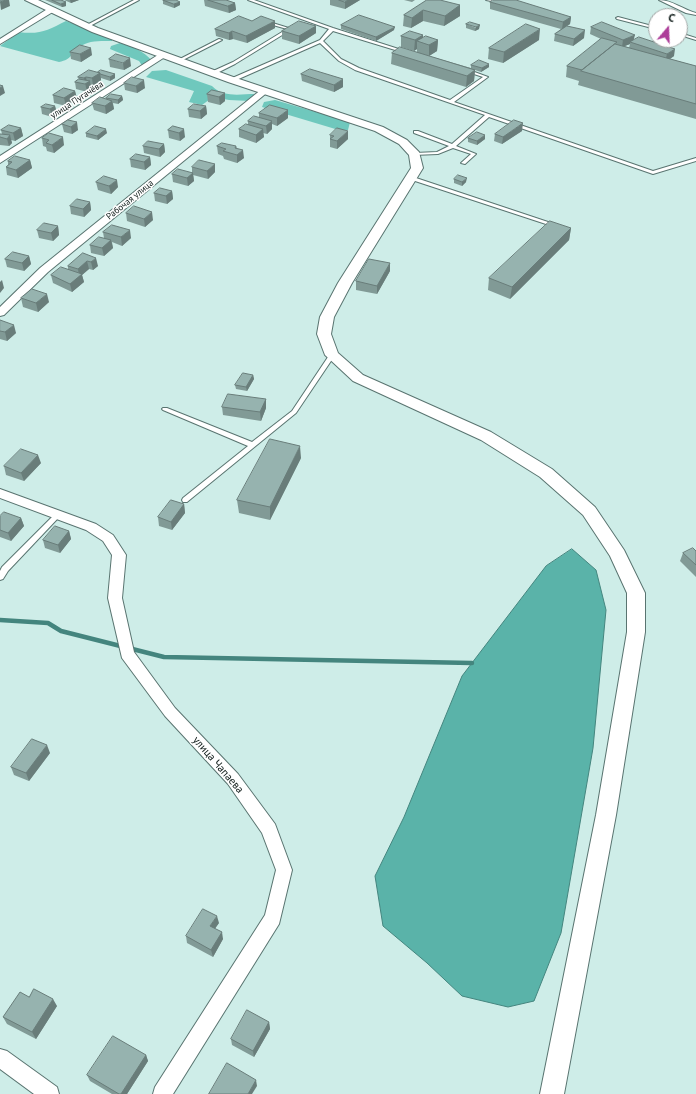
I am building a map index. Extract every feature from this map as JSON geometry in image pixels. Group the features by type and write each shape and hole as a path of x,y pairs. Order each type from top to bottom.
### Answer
{"street":[{"path":"30,0 87,26 171,58 379,129 402,142 415,154 417,168 345,282 327,317 324,334 332,356 358,378 486,436 546,473 589,511 618,554 636,594 636,632 610,792 552,1094"},
{"path":"0,42 52,10"},
{"name":"улица Пугачёва","path":"0,160 171,58"},
{"name":"Рабочая улица","path":"0,313 44,270 264,91"},
{"name":"улица Чапаева","path":"0,493 91,527 108,538 120,555 115,598 128,654 170,712 237,785 269,829 284,870 273,918 162,1094"},
{"path":"0,1058 50,1094"}],"lane":[{"path":"87,26 137,0"},
{"path":"250,0 332,29 412,54"},
{"path":"488,0 509,3"},
{"path":"661,0 687,12 696,14"},
{"path":"618,18 648,26"},
{"path":"213,73 234,63 290,29 265,22"},
{"path":"232,80 320,41 332,29"},
{"path":"171,58 220,40"},
{"path":"320,41 340,60 357,69 652,173 696,159"},
{"path":"451,102 486,77 464,70"},
{"path":"415,154 438,153 453,146 488,115"},
{"path":"416,132 474,154 463,163"},
{"path":"410,178 551,224"},
{"path":"185,500 294,412 332,356"},
{"path":"165,409 253,445"},
{"path":"0,576 58,515"}],"shaded area":[{"path":"66,21 112,37 112,41 94,42 82,45 75,50 69,58 59,62 0,46 19,32 33,33 44,31"},
{"path":"120,43 138,50 152,61 143,67 139,61 110,49 111,46"},
{"path":"166,70 212,86 227,94 255,94 250,101 229,100 213,97 202,105 189,102 194,91 146,77 152,71"},
{"path":"275,100 350,122 348,130 342,131 262,107 264,102"},
{"path":"572,549 596,570 606,610 593,748 561,933 534,1001 508,1007 462,996 427,963 383,926 375,876 404,817 462,676 546,566"}],"building":[{"path":"52,0 61,0 66,2 61,4"},
{"path":"163,0 176,0 180,2 174,4"},
{"path":"208,0 226,0 235,3 228,6"},
{"path":"427,0 440,0 460,5 445,16 423,10 412,18 404,15"},
{"path":"493,0 516,0 571,17 563,22 490,2"},
{"path":"359,15 395,27 376,37 341,25"},
{"path":"239,16 252,21 261,16 275,21 246,36 232,31 229,33 215,29"},
{"path":"299,21 316,26 299,36 282,31"},
{"path":"470,22 480,25 476,27 466,24"},
{"path":"602,22 635,35 623,40 591,27"},
{"path":"526,24 540,29 504,52 489,48"},
{"path":"567,26 585,30 574,39 555,34"},
{"path":"410,31 423,35 415,40 401,36"},
{"path":"426,36 438,40 429,45 417,41"},
{"path":"639,37 648,40 648,48 630,42"},
{"path":"602,38 617,42 582,70 567,66"},
{"path":"615,44 696,66 696,104 581,71"},
{"path":"80,45 91,48 80,54 70,52"},
{"path":"400,47 475,70 467,76 392,53"},
{"path":"648,48 675,49 667,54"},
{"path":"116,54 130,58 123,63 109,59"},
{"path":"479,60 489,64 482,68 471,65"},
{"path":"310,69 343,79 334,85 301,74"},
{"path":"89,70 100,73 92,78 78,77"},
{"path":"101,70 115,74 110,77 100,74 98,72"},
{"path":"132,77 144,80 136,86 124,83"},
{"path":"79,79 90,81 85,84 75,82"},
{"path":"64,88 75,91 64,98 53,95"},
{"path":"212,90 225,93 219,97 207,94"},
{"path":"111,94 122,96 118,100 106,98"},
{"path":"100,97 112,101 105,106 92,103"},
{"path":"46,104 55,106 50,109 41,107"},
{"path":"194,104 206,106 200,111 188,109"},
{"path":"270,105 288,110 277,118 259,113"},
{"path":"254,116 272,121 266,126 248,121"},
{"path":"68,120 77,122 71,127 62,124"},
{"path":"514,120 523,123 503,137 495,134"},
{"path":"246,124 263,129 256,135 239,129"},
{"path":"9,125 21,128 13,133 1,130"},
{"path":"95,126 106,129 97,136 86,133"},
{"path":"173,126 184,129 179,133 168,130"},
{"path":"337,128 348,131 337,141 330,139 334,136 330,135"},
{"path":"477,132 485,135 477,141 468,138"},
{"path":"49,133 63,137 52,145 46,143 49,140 42,138"},
{"path":"0,134 10,135 7,139 0,137"},
{"path":"148,141 164,144 159,149 143,146"},
{"path":"222,143 236,146 235,148 243,150 237,155 223,151 226,149 217,146"},
{"path":"136,154 150,157 144,162 130,159"},
{"path":"15,156 30,160 16,170 6,167 12,162 8,161"},
{"path":"199,160 215,164 207,171 192,167"},
{"path":"178,169 193,173 187,178 172,174"},
{"path":"458,175 467,178 462,182 454,179"},
{"path":"104,176 117,180 109,186 96,182"},
{"path":"160,188 172,191 166,196 154,193"},
{"path":"77,199 90,202 83,209 70,206"},
{"path":"134,206 152,212 144,219 126,213"},
{"path":"550,221 571,228 512,287 489,278"},
{"path":"44,223 58,226 51,233 37,230"},
{"path":"112,225 130,230 121,237 103,232"},
{"path":"99,237 111,240 102,248 90,245"},
{"path":"13,252 29,256 22,263 5,259"},
{"path":"83,253 96,258 91,262 87,261 78,269 68,266"},
{"path":"369,259 390,263 377,286 356,281"},
{"path":"61,267 82,274 70,284 51,275"},
{"path":"32,289 47,294 36,303 21,298"},
{"path":"0,320 14,325 5,332 0,331"},
{"path":"243,373 253,375 246,387 235,385"},
{"path":"228,394 266,399 260,412 222,407"},
{"path":"270,439 300,446 270,507 237,500"},
{"path":"21,449 38,455 21,473 4,466"},
{"path":"171,500 184,504 171,522 158,517"},
{"path":"4,512 21,518 8,533 0,530 0,516"},
{"path":"55,526 69,531 58,545 43,540"},
{"path":"693,548 696,551 696,565 683,553"},
{"path":"32,739 47,745 26,773 11,767"},
{"path":"203,909 217,916 210,926 222,932 211,950 186,936"},
{"path":"34,989 53,999 32,1032 3,1017 20,992 29,997"},
{"path":"247,1010 269,1022 253,1051 231,1039"},
{"path":"113,1036 146,1055 121,1094 87,1075"},
{"path":"227,1063 256,1080 248,1094 209,1094"}],"waterway":[{"path":"0,620 48,623 61,631 164,657 472,663"}]}
